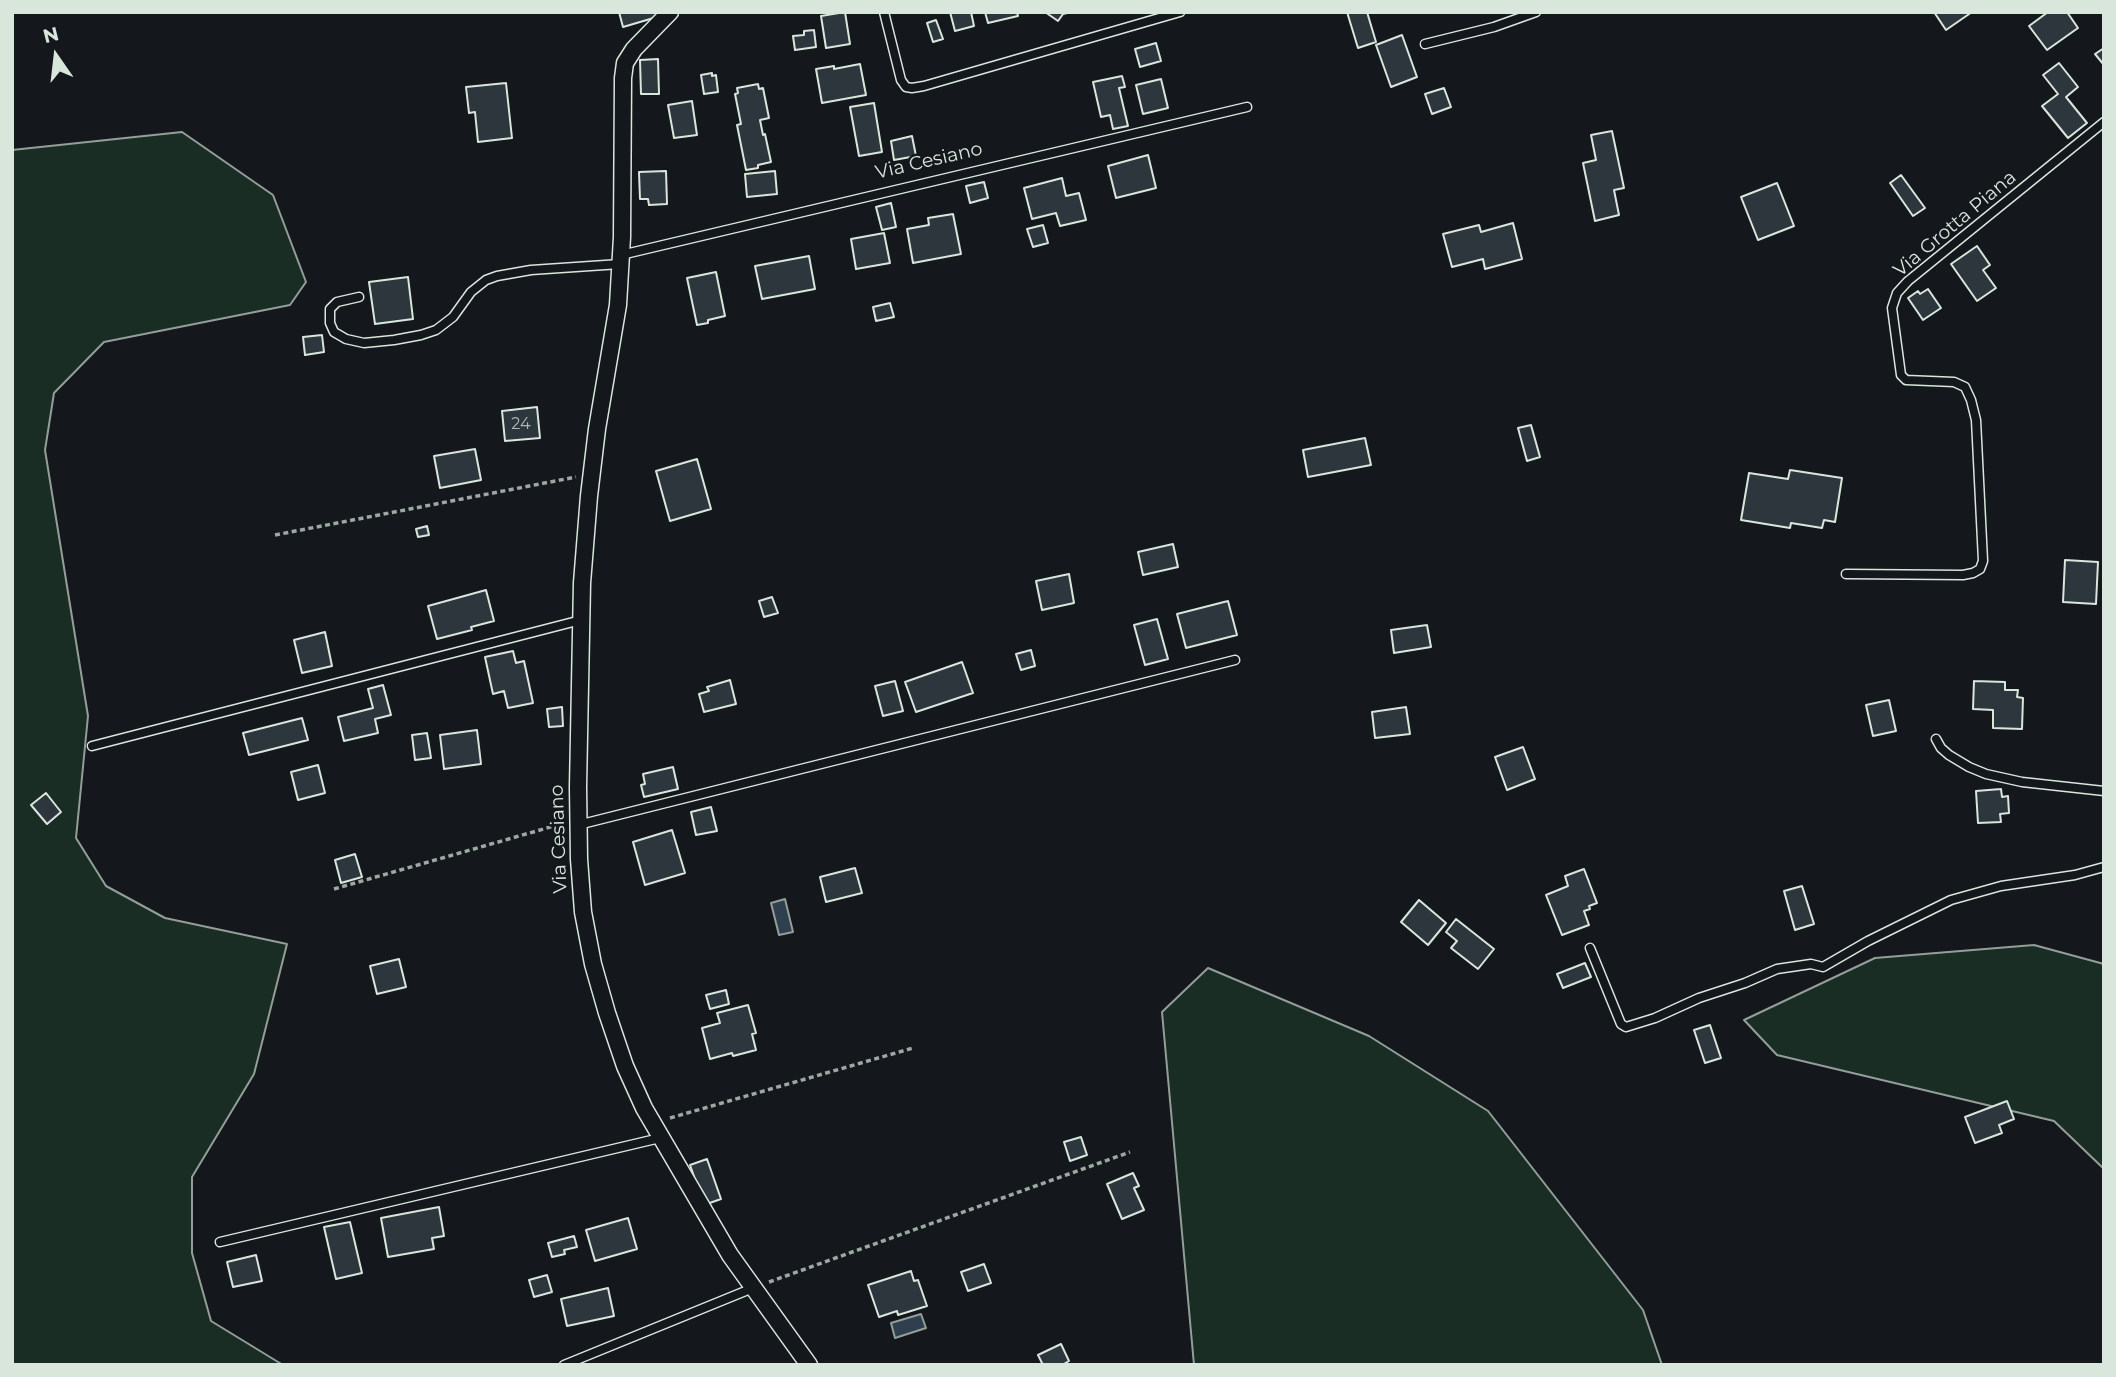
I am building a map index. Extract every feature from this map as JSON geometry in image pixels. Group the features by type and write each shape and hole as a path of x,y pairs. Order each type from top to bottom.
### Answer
{"street":[{"name":"Via Cesiano","path":"670,12 639,43 624,68 621,259 614,331 591,474 583,562 578,822 583,912 596,975 621,1056 652,1123 723,1244 809,1365"}],"lane":[{"path":"884,12 901,80 906,87 912,88 1180,12"},
{"path":"1425,44 1494,27 1536,12"},
{"name":"Via Cesiano","path":"621,259 1247,107"},
{"name":"Via Grotta Piana","path":"1846,574 1963,575 1980,569 1983,561 1976,420 1971,400 1965,387 1954,382 1906,380 1902,375 1892,308 1897,293 1909,281 2104,122"},
{"path":"359,298 342,300 333,305 329,318 334,332 346,339 364,343 394,340 436,330 453,317 471,292 497,276 621,259"},
{"path":"92,746 581,620"},
{"path":"578,822 1235,660"},
{"path":"1936,739 1949,755 1986,774 2022,782 2104,792"},
{"path":"1590,948 1621,1024 1626,1027 1777,969 1811,964 1823,967 1868,941 1951,900 2001,886 2075,875 2104,867"},
{"path":"220,1242 660,1138"},
{"path":"564,1365 753,1288"}],"path":[{"path":"275,536 591,474"},
{"path":"334,888 578,822"},
{"path":"652,1123 913,1048"},
{"path":"753,1288 1130,1152"}],"green space":[{"path":"182,132 273,195 306,282 290,305 104,342 54,393 45,450 88,716 76,838 106,886 165,918 287,944 254,1074 192,1177 192,1253 211,1321 283,1365 12,1365 12,150"},
{"path":"2034,945 2104,964 2104,1169 2054,1121 1777,1055 1744,1020 1875,958"},
{"path":"1208,968 1369,1036 1488,1111 1643,1310 1662,1365 1194,1365 1162,1012"}],"water":[{"path":"785,899 793,932 779,935 771,903"},
{"path":"921,1314 926,1328 895,1338 891,1323"}],"building":[{"path":"619,12 656,12 657,17 623,27"},
{"path":"845,12 850,44 826,48 821,16"},
{"path":"950,12 971,12 974,26 955,31"},
{"path":"985,12 1017,12 1018,16 988,23"},
{"path":"1045,12 1071,12 1063,14 1058,21"},
{"path":"1347,12 1367,12 1376,42 1358,48"},
{"path":"1934,12 1972,12 1946,30"},
{"path":"2048,12 2067,12 2078,28 2047,50 2029,26"},
{"path":"936,20 943,39 933,42 927,23"},
{"path":"814,30 816,47 795,50 793,36"},
{"path":"1402,35 1417,77 1391,87 1376,45"},
{"path":"1156,43 1161,61 1140,67 1135,49"},
{"path":"2104,48 2104,65 2095,54"},
{"path":"658,59 659,94 641,94 640,60"},
{"path":"2059,63 2078,87 2066,97 2087,123 2068,138 2042,106 2058,94 2043,75"},
{"path":"860,64 866,95 822,103 816,69"},
{"path":"712,73 712,76 716,75 718,92 704,94 701,75"},
{"path":"1122,76 1125,87 1119,88 1128,126 1113,129 1110,115 1101,117 1093,82"},
{"path":"1161,79 1168,108 1143,114 1136,85"},
{"path":"506,83 512,138 478,142 475,112 469,113 466,87"},
{"path":"758,84 759,89 763,88 769,118 760,120 771,162 746,170 737,125 741,124 735,94 738,93 737,88"},
{"path":"1444,88 1451,107 1432,114 1425,94"},
{"path":"692,101 697,135 674,138 668,105"},
{"path":"874,103 882,152 859,156 850,107"},
{"path":"1612,131 1624,188 1614,190 1619,215 1595,221 1583,163 1596,160 1591,135"},
{"path":"912,136 916,156 894,160 891,141"},
{"path":"1148,155 1156,188 1116,198 1108,166"},
{"path":"666,171 667,204 649,205 648,199 640,199 639,172"},
{"path":"775,171 777,194 747,197 745,174"},
{"path":"1901,175 1925,208 1913,216 1890,183"},
{"path":"1062,178 1066,196 1079,193 1086,220 1060,226 1056,213 1032,219 1024,188"},
{"path":"984,182 988,198 970,203 966,186"},
{"path":"1777,183 1794,226 1758,240 1741,197"},
{"path":"891,203 896,227 882,230 876,207"},
{"path":"953,214 961,254 913,263 907,229 929,225 928,218"},
{"path":"1513,223 1522,259 1485,269 1483,259 1452,267 1443,234 1479,225 1481,232"},
{"path":"1043,225 1048,243 1033,247 1027,229"},
{"path":"884,233 890,263 856,269 851,239"},
{"path":"1977,246 1990,265 1983,270 1996,288 1977,301 1951,264"},
{"path":"809,256 815,289 762,299 755,266"},
{"path":"716,272 725,316 697,325 687,278"},
{"path":"408,277 413,319 375,324 369,282"},
{"path":"1928,289 1941,308 1923,320 1908,298 1918,291 1920,294"},
{"path":"890,303 894,317 876,321 873,307"},
{"path":"322,335 324,352 305,355 303,337"},
{"path":"537,407 540,438 505,441 502,411"},
{"path":"1531,425 1540,457 1527,461 1518,428"},
{"path":"1365,438 1371,465 1308,477 1303,450"},
{"path":"475,449 481,480 440,488 434,456"},
{"path":"697,459 711,509 670,521 656,471"},
{"path":"1790,470 1842,478 1835,522 1824,520 1822,528 1791,523 1790,528 1741,520 1749,473 1788,479"},
{"path":"427,526 429,535 418,537 416,529"},
{"path":"1173,544 1178,567 1143,575 1138,552"},
{"path":"2065,560 2098,562 2096,604 2063,602"},
{"path":"1069,574 1074,603 1042,610 1036,581"},
{"path":"486,590 494,621 437,639 428,606"},
{"path":"772,597 778,613 764,617 759,601"},
{"path":"1228,601 1237,635 1186,648 1177,614"},
{"path":"1157,619 1168,659 1145,665 1134,625"},
{"path":"1427,625 1431,647 1394,653 1391,630"},
{"path":"325,632 332,666 302,673 294,640"},
{"path":"1031,650 1035,666 1021,670 1016,654"},
{"path":"513,651 516,663 524,661 533,703 508,708 504,691 493,694 485,657"},
{"path":"962,662 973,693 916,712 905,682"},
{"path":"730,680 736,704 704,712 699,694 709,691 707,687"},
{"path":"895,681 903,711 883,716 875,686"},
{"path":"1974,681 2005,682 2005,690 2018,690 2017,697 2023,698 2022,729 1993,728 1993,710 1973,709"},
{"path":"383,685 391,715 375,719 378,733 344,741 338,717 373,708 368,689"},
{"path":"1889,700 1896,731 1873,736 1866,705"},
{"path":"562,707 563,726 549,727 547,709"},
{"path":"1406,707 1410,734 1375,738 1372,712"},
{"path":"302,718 308,740 249,755 243,733"},
{"path":"477,730 481,764 444,769 440,735"},
{"path":"427,733 431,758 415,760 412,735"},
{"path":"1523,747 1535,779 1507,790 1495,757"},
{"path":"318,765 325,793 298,800 291,772"},
{"path":"673,767 678,789 644,797 641,785 645,784 643,774"},
{"path":"2001,789 2002,797 2008,796 2009,813 2000,814 2001,822 1978,823 1976,791"},
{"path":"46,793 61,812 47,824 31,805"},
{"path":"711,807 717,831 696,835 691,812"},
{"path":"672,830 685,873 645,885 633,842"},
{"path":"355,854 362,877 341,883 335,860"},
{"path":"855,868 862,893 826,902 820,877"},
{"path":"1584,869 1597,903 1584,911 1589,925 1562,935 1546,895 1568,886 1565,876"},
{"path":"1802,886 1814,924 1795,930 1784,891"},
{"path":"1419,900 1446,923 1428,945 1401,922"},
{"path":"1456,919 1494,949 1478,969 1451,948 1457,941 1446,932"},
{"path":"399,959 406,987 377,994 370,966"},
{"path":"1585,963 1591,977 1563,988 1557,974"},
{"path":"726,990 729,1004 710,1009 706,995"},
{"path":"748,1005 756,1033 752,1034 756,1050 710,1059 702,1028 720,1023 717,1013"},
{"path":"1710,1025 1721,1058 1705,1063 1694,1030"},
{"path":"2007,1101 2014,1119 1999,1125 2002,1133 1975,1143 1965,1117"},
{"path":"1081,1137 1087,1155 1070,1161 1064,1142"},
{"path":"707,1159 721,1199 704,1205 690,1165"},
{"path":"1133,1173 1139,1186 1134,1188 1144,1210 1122,1219 1107,1184"},
{"path":"439,1207 444,1236 432,1238 434,1249 388,1257 381,1218"},
{"path":"628,1218 637,1249 595,1261 586,1230"},
{"path":"350,1222 362,1273 336,1279 324,1227"},
{"path":"574,1236 577,1247 552,1257 548,1243"},
{"path":"256,1255 262,1281 233,1287 227,1262"},
{"path":"984,1264 991,1283 968,1291 961,1272"},
{"path":"911,1271 914,1281 918,1280 927,1306 898,1315 897,1311 879,1317 868,1285"},
{"path":"547,1275 552,1292 534,1297 529,1280"},
{"path":"608,1288 614,1316 567,1326 561,1299"},
{"path":"1061,1344 1069,1361 1062,1365 1043,1365 1038,1355"}]}
